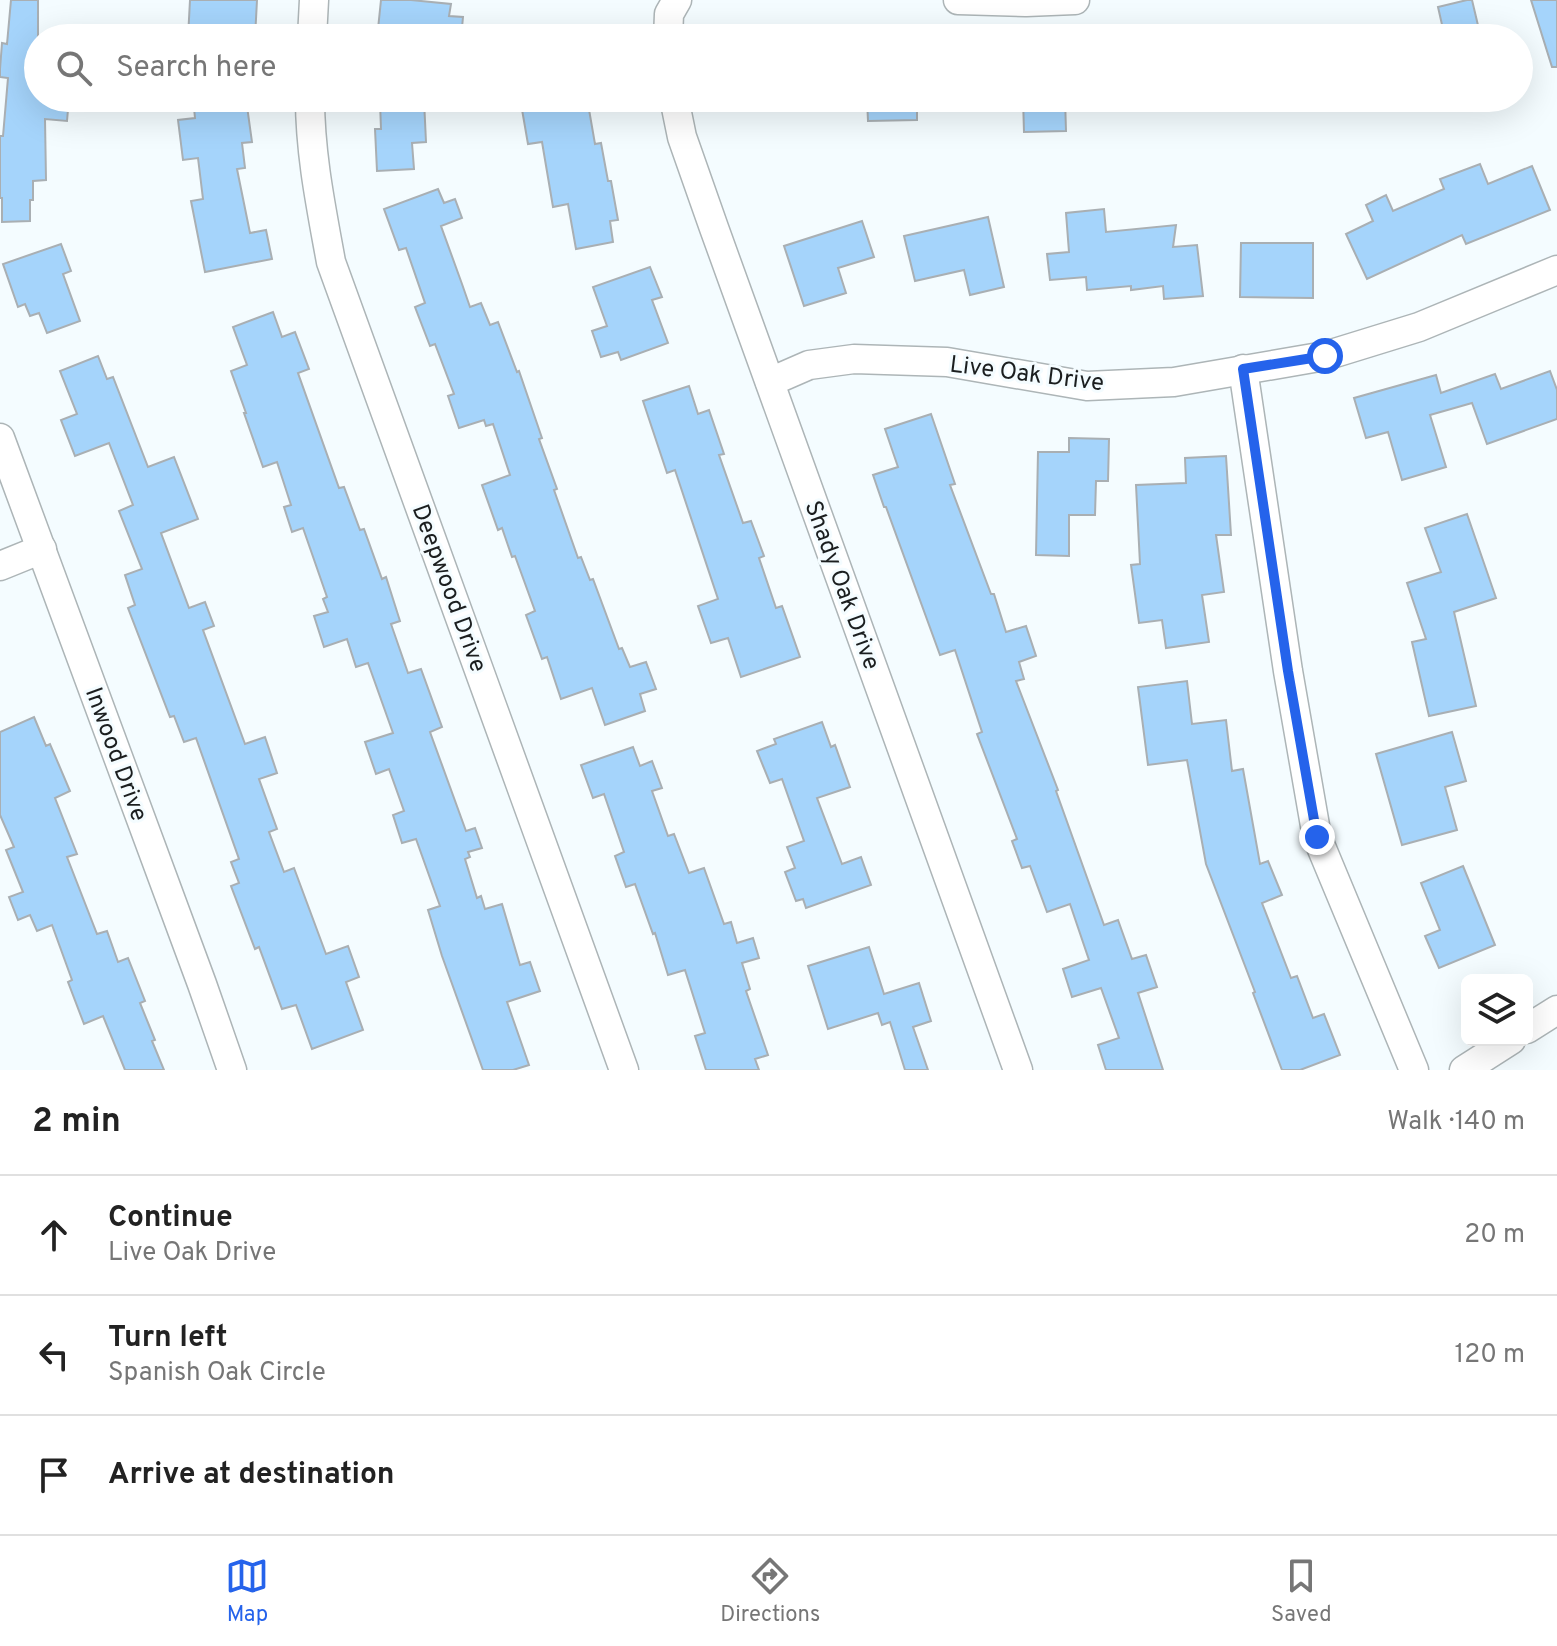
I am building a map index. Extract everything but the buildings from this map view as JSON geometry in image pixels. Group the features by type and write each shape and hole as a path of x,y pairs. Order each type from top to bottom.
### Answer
{"street":[{"path":"313,24 314,0"},
{"path":"669,24 669,14 677,0"},
{"path":"958,0 1075,0"},
{"name":"Deepwood Drive","path":"310,112 317,188 331,262 624,1070"},
{"name":"Shady Oak Drive","path":"677,112 682,137 1018,1070"},
{"name":"Live Oak Drive","path":"770,382 809,365 854,359 947,362 1087,386 1174,382 1325,356 1419,327 1557,270"},
{"path":"1243,369 1317,837 1414,1070"},
{"name":"Inwood Drive","path":"0,438 232,1070"},
{"path":"0,566 42,549"},
{"path":"1533,1025 1557,1010"},
{"path":"1464,1070 1502,1046"}],"route":[{"path":"1317,837 1288,671 1243,369 1325,356"}]}
